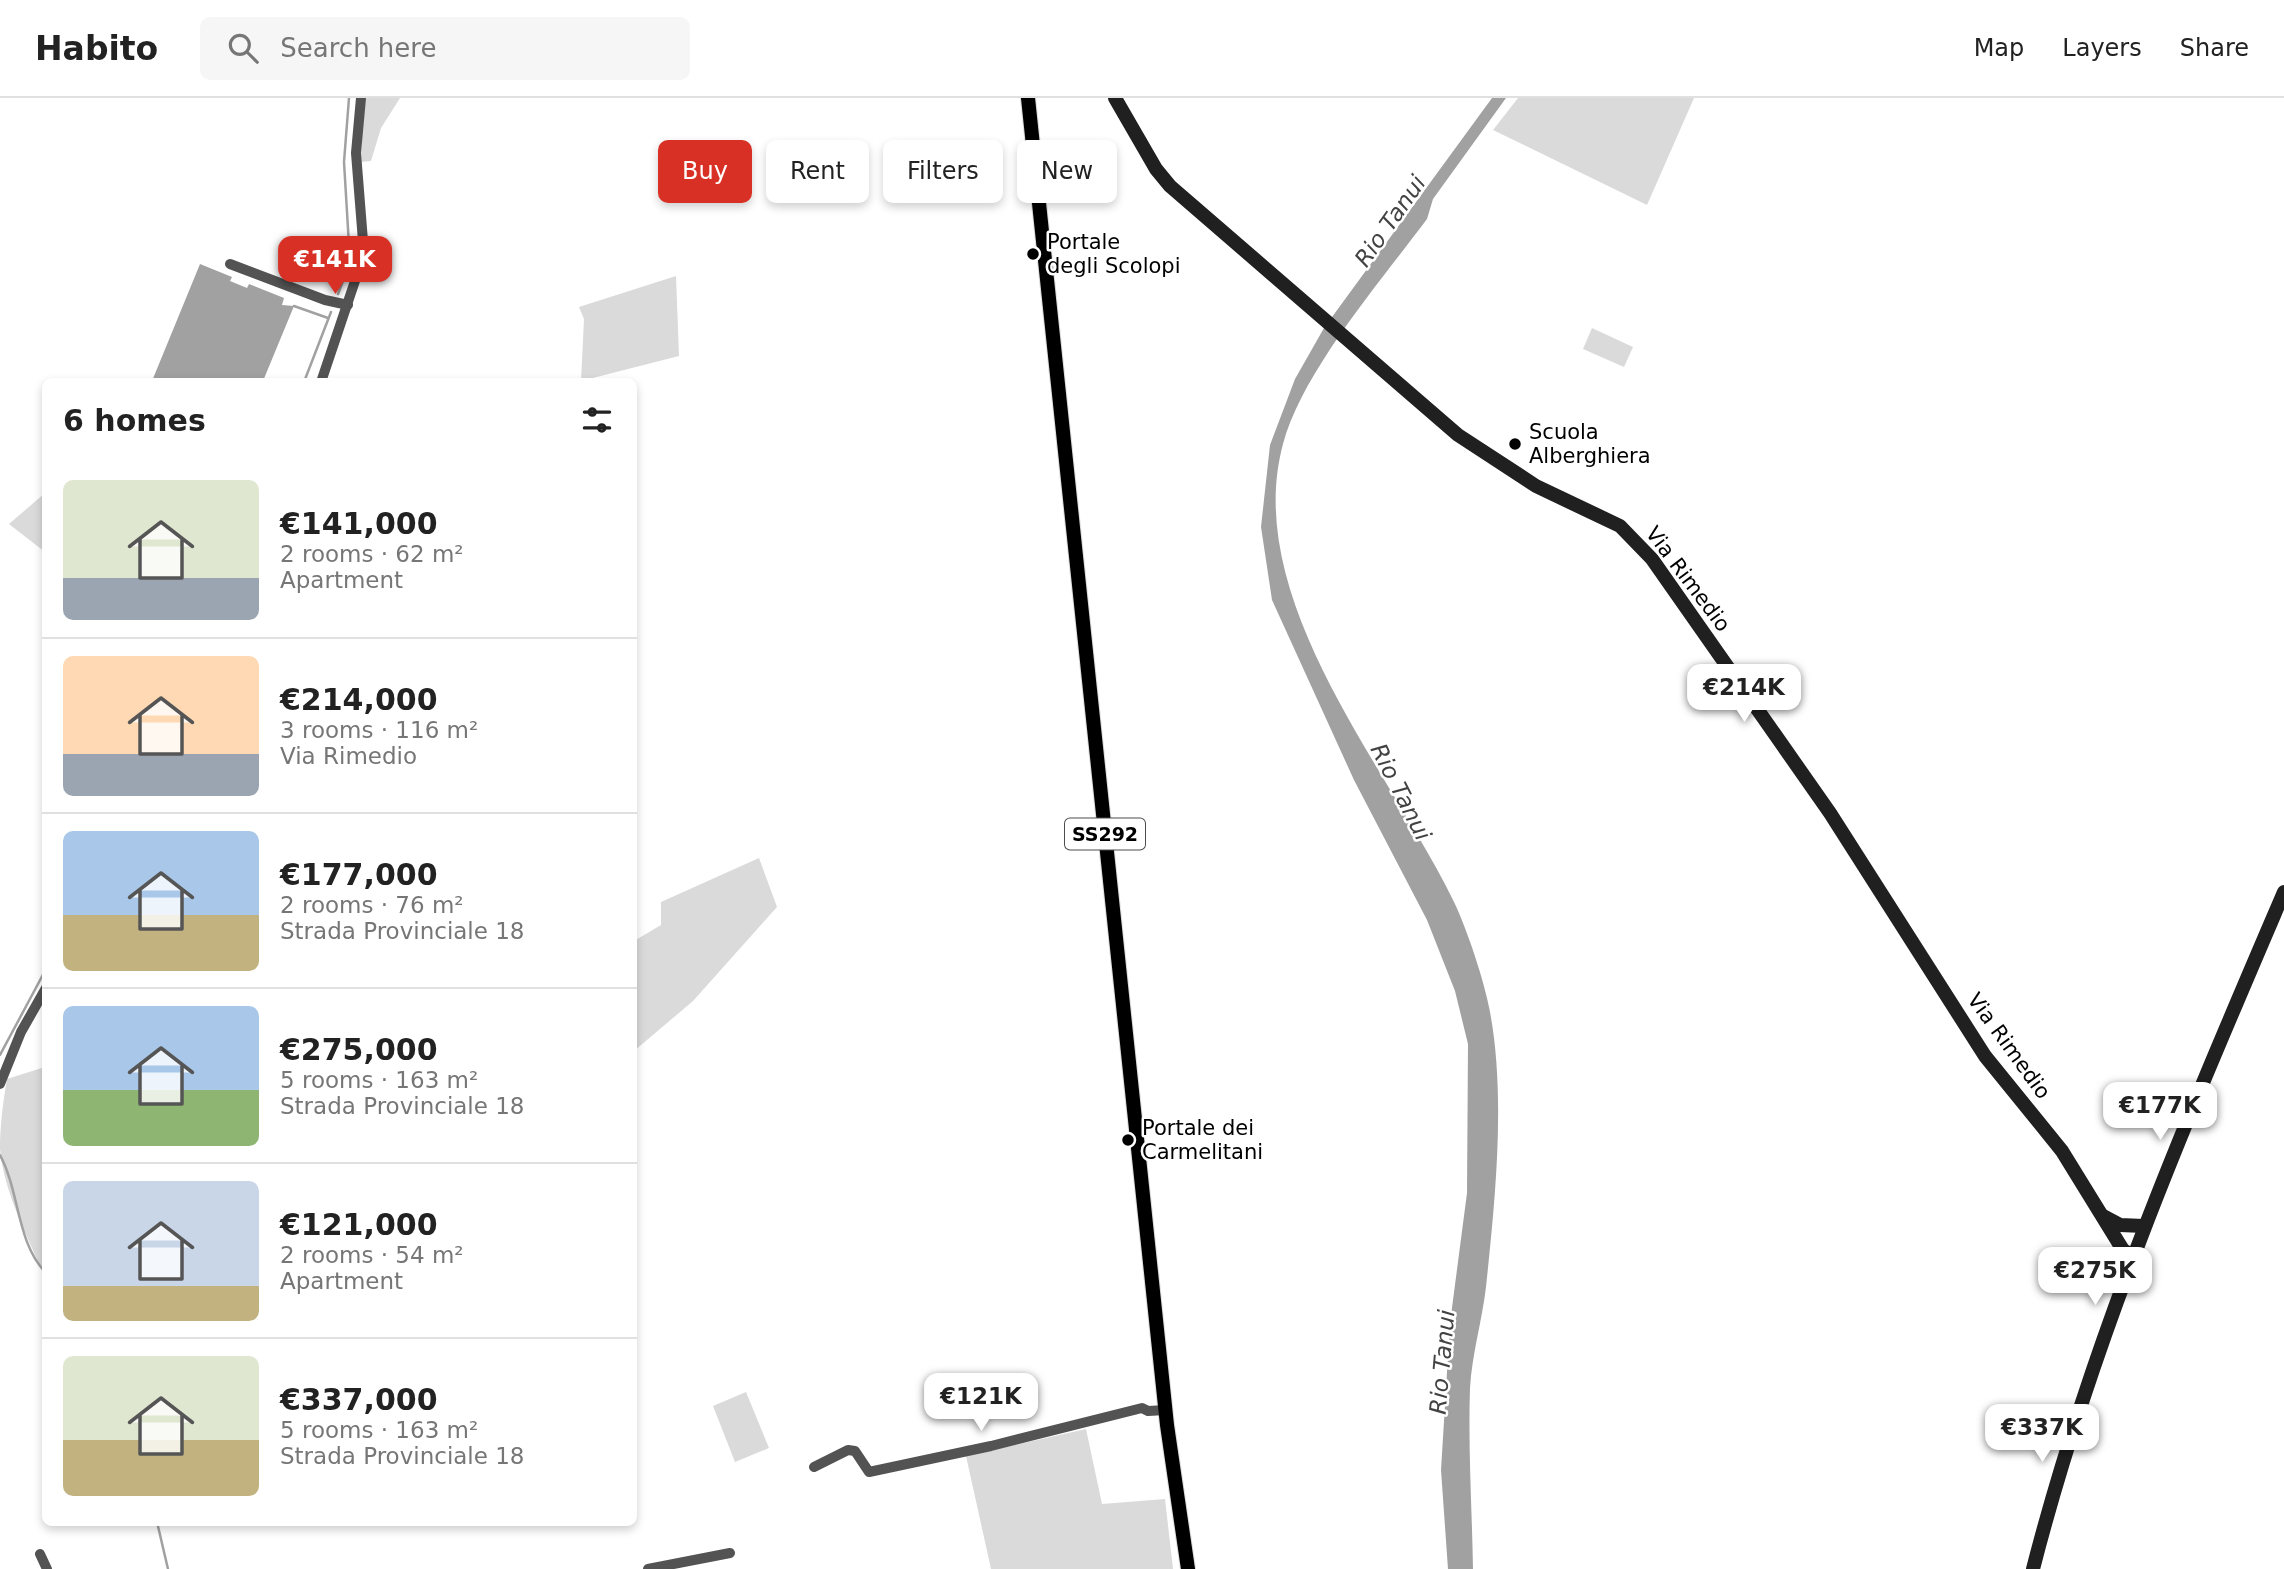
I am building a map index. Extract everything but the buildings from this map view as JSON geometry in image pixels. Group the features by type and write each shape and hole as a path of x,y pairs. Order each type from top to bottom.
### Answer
{"main road":[{"name":"SS292","path":"1028,98 1166,1410 1176,1499 1188,1569"}],"street":[{"path":"322,378 348,305 363,241 356,153 361,98"},
{"name":"Via Rimedio","path":"1115,98 1156,169 1170,186 1348,341 1477,450 1536,485 1620,526 1653,559 1830,813 1986,1056 2062,1152 2123,1250 2133,1256"},
{"path":"230,264 348,305"},
{"path":"2033,1569 2060,1464 2144,1226 2284,892"},
{"path":"0,1084 21,1032 42,995"},
{"path":"2099,1213 2120,1225 2144,1226"},
{"path":"814,1467 848,1450 855,1451 869,1472 991,1447 1142,1408 1148,1412 1166,1410"},
{"path":"648,1569 696,1564 730,1553"},
{"path":"40,1554 47,1569"}],"shaded area":[{"path":"363,98 400,98 381,128 371,161 361,162"},
{"path":"1492,98 1506,98 1433,199 1427,219 1366,298 1307,387 1283,444 1276,503 1283,563 1302,623 1329,682 1454,902 1475,956 1490,1012 1497,1079 1497,1150 1486,1287 1470,1388 1473,1569 1448,1569 1441,1470 1450,1323 1467,1193 1468,1044 1455,991 1427,920 1354,780 1272,600 1261,527 1270,445 1295,379 1324,328"},
{"path":"1518,98 1694,98 1647,205 1493,130"},
{"path":"200,264 232,277 230,281 247,288 249,284 284,298 282,305 294,306 264,378 153,378"},
{"path":"676,276 679,356 593,378 581,378 584,319 579,307"},
{"path":"1592,328 1633,347 1624,367 1583,349"},
{"path":"42,496 42,550 9,524"},
{"path":"759,858 777,907 693,1001 637,1048 637,939 661,925 661,902"},
{"path":"42,1068 42,1270 24,1231 2,1165 2,1114 7,1079"},
{"path":"746,1392 769,1448 735,1462 713,1406"},
{"path":"1086,1429 1102,1504 1165,1499 1173,1569 991,1569 966,1456"}],"waterway":[{"path":"338,294 350,262 344,162 349,98"},
{"path":"294,306 328,318"},
{"path":"306,378 331,312"},
{"path":"0,1055 42,976"},
{"path":"0,1155 29,1247 42,1268"},
{"path":"158,1526 168,1569"}],"place":[{"name":"Portale degli Scolopi","path":"1033,254"},
{"name":"Scuola Alberghiera","path":"1515,444"},
{"name":"Portale dei Carmelitani","path":"1128,1140"}],"water label":[{"name":"Rio Tanui","path":"1390,221"},
{"name":"Rio Tanui","path":"1401,792"},
{"name":"Rio Tanui","path":"1442,1362"}]}
